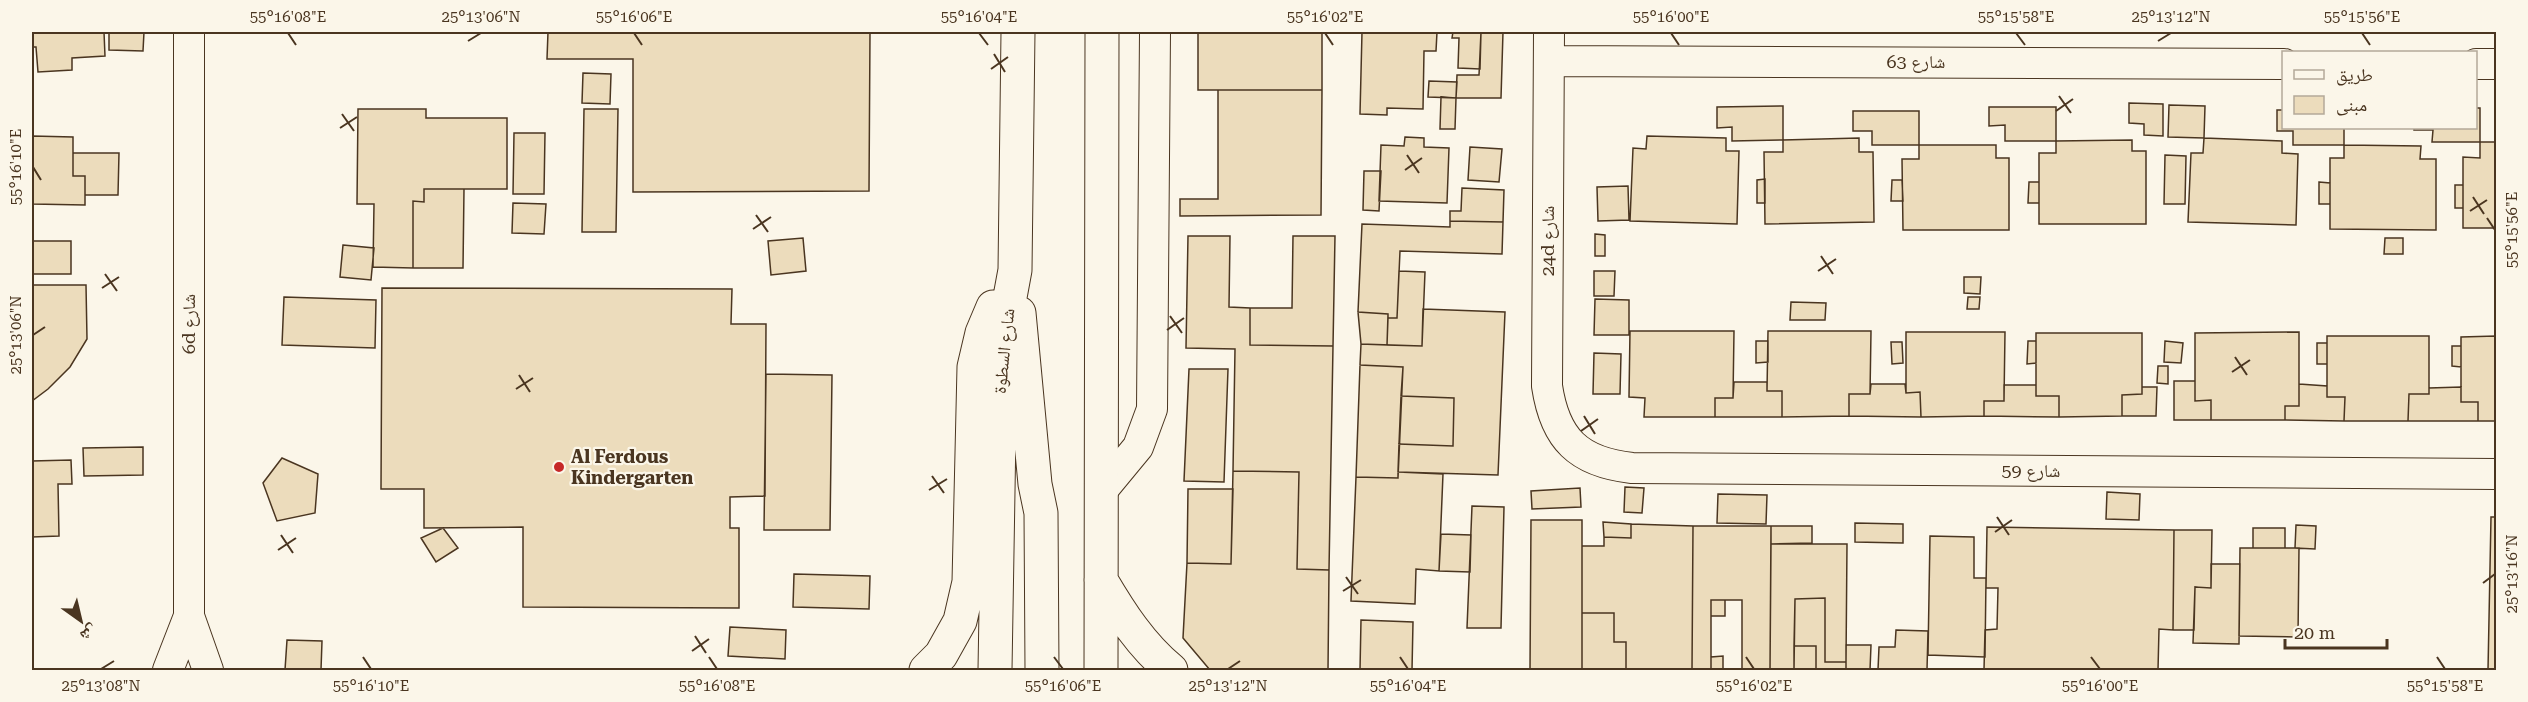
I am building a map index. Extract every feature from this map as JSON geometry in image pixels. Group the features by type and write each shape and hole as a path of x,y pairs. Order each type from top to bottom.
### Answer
{"main road":[{"name":"شارع السطوة","path":"995,670 999,373 1003,335 1015,270 1018,32"},
{"path":"1101,670 1102,32"},
{"path":"926,670 941,655 960,621 969,582 974,367 982,333 996,300 1015,270"},
{"path":"1015,270 1035,484 1041,513 1042,670"},
{"path":"1100,578 1125,621 1157,659 1171,670"}],"street":[{"name":"6d شارع","path":"189,32 189,616 208,670"},
{"path":"1100,493 1138,447 1152,409 1155,32"},
{"name":"24d شارع","path":"1549,32 1547,386 1550,407 1558,427 1570,446"},
{"name":"شارع 63","path":"1549,61 2282,64"},
{"path":"2477,64 2496,64"},
{"name":"شارع 59","path":"1570,446 1589,458 1610,466 1632,468 2496,474"},
{"name":"6d شارع","path":"168,670 189,616"}],"building":[{"path":"32,32 104,32 105,56 72,58 72,70 38,72 36,47 32,47"},
{"path":"109,32 144,32 143,51 109,50"},
{"path":"548,32 870,32 869,191 633,192 633,59 547,59"},
{"path":"1198,32 1322,32 1322,90 1198,90"},
{"path":"1362,32 1437,32 1436,51 1424,51 1423,109 1387,108 1387,115 1360,114"},
{"path":"1453,32 1481,32 1480,69 1458,68 1459,38 1452,38"},
{"path":"1481,32 1503,32 1501,98 1456,98 1457,75 1479,75"},
{"path":"583,73 611,74 610,104 582,103"},
{"path":"1429,81 1457,82 1456,98 1428,97"},
{"path":"1218,90 1322,90 1321,215 1180,216 1180,199 1218,199"},
{"path":"1441,97 1456,98 1455,129 1440,129"},
{"path":"2129,103 2163,104 2163,136 2144,135 2144,124 2129,123"},
{"path":"2169,105 2205,106 2204,138 2168,137"},
{"path":"1783,106 1783,140 1732,141 1732,127 1717,128 1717,107"},
{"path":"1989,107 2056,107 2056,141 2005,141 2005,125 1989,126"},
{"path":"2477,108 2480,108 2480,142 2432,142 2433,130 2414,130 2477,129"},
{"path":"358,109 426,109 426,118 507,118 507,189 424,189 424,202 413,201 413,268 373,267 374,204 357,204"},
{"path":"584,109 618,109 616,232 582,232"},
{"path":"2277,110 2282,110 2282,129 2344,129 2344,145 2293,145 2293,131 2277,131"},
{"path":"1853,111 1919,111 1919,145 1872,145 1872,131 1853,131"},
{"path":"514,133 545,133 544,194 513,194"},
{"path":"32,136 73,137 73,176 85,176 85,205 32,204"},
{"path":"1647,136 1726,138 1726,151 1739,151 1737,224 1630,221 1633,148 1646,149"},
{"path":"1405,137 1424,138 1424,147 1449,148 1447,203 1379,201 1381,145 1404,146"},
{"path":"1859,138 1859,152 1873,152 1874,222 1765,224 1764,152 1783,152 1783,140"},
{"path":"2204,138 2282,141 2282,153 2298,154 2296,225 2188,222 2191,153 2203,153"},
{"path":"2132,140 2132,151 2146,151 2146,224 2039,224 2039,153 2056,153 2056,141"},
{"path":"2480,142 2496,142 2496,228 2463,228 2463,157 2480,158"},
{"path":"1919,145 1996,145 1996,158 2009,158 2009,230 1903,230 1902,159 1919,159"},
{"path":"2344,145 2421,146 2420,159 2436,159 2436,230 2330,229 2330,158 2344,158"},
{"path":"1470,147 1502,149 1499,182 1468,180"},
{"path":"73,153 119,153 118,195 85,195 85,176 73,176"},
{"path":"2165,155 2186,156 2185,204 2164,204"},
{"path":"1364,171 1381,171 1379,211 1363,210"},
{"path":"1765,179 1765,203 1757,203 1757,180"},
{"path":"1892,180 1902,180 1903,201 1891,201"},
{"path":"2029,182 2039,182 2039,203 2028,203"},
{"path":"2319,182 2330,183 2330,204 2319,204"},
{"path":"2455,185 2463,185 2463,208 2455,208"},
{"path":"1628,186 1629,220 1598,221 1597,187"},
{"path":"1462,188 1504,190 1503,222 1450,221 1450,211 1461,211"},
{"path":"424,189 464,189 463,268 413,268 413,201 424,202"},
{"path":"513,203 546,204 544,234 512,233"},
{"path":"1450,221 1503,222 1502,254 1400,251 1397,318 1388,318 1388,314 1358,312 1362,224 1450,227"},
{"path":"1595,234 1605,235 1605,256 1595,256"},
{"path":"1188,236 1230,236 1229,307 1250,308 1250,345 1333,346 1329,570 1297,569 1299,472 1233,471 1235,349 1186,348"},
{"path":"1293,236 1335,236 1333,346 1250,345 1250,308 1292,308"},
{"path":"803,238 806,271 771,275 768,241"},
{"path":"2385,238 2403,238 2403,254 2384,254"},
{"path":"32,241 71,241 71,274 32,274"},
{"path":"343,245 374,248 371,280 340,277"},
{"path":"1399,271 1425,272 1422,346 1387,345 1388,318 1397,318"},
{"path":"1594,271 1615,271 1614,296 1594,296"},
{"path":"1964,277 1981,277 1980,294 1964,293"},
{"path":"32,285 86,285 87,339 70,367 32,401"},
{"path":"382,288 732,289 731,324 766,324 765,496 730,497 730,528 739,528 739,608 523,607 523,527 424,528 424,489 381,489"},
{"path":"284,297 376,300 375,348 282,345"},
{"path":"1968,297 1980,297 1979,309 1967,309"},
{"path":"1595,299 1629,300 1629,335 1594,335"},
{"path":"1791,302 1826,303 1825,320 1790,320"},
{"path":"1423,309 1505,312 1498,475 1398,472 1399,444 1453,446 1454,398 1401,396 1403,367 1360,365 1361,344 1422,346"},
{"path":"1358,312 1388,314 1387,345 1361,344"},
{"path":"1630,331 1734,331 1733,398 1715,398 1715,417 1644,417 1645,398 1629,397"},
{"path":"1768,331 1871,331 1870,394 1849,394 1849,416 1782,417 1782,391 1767,391"},
{"path":"1906,332 2005,332 2004,401 1984,401 1984,416 1921,417 1920,392 1906,393"},
{"path":"2299,332 2299,406 2285,406 2285,420 2211,420 2211,400 2195,401 2195,333"},
{"path":"2036,333 2142,333 2142,394 2122,395 2122,416 2059,417 2059,396 2036,396"},
{"path":"2327,336 2429,336 2429,394 2409,394 2408,421 2344,421 2345,397 2327,397"},
{"path":"2496,336 2496,421 2478,421 2478,402 2461,402 2461,337"},
{"path":"1756,341 1768,341 1768,362 1756,363"},
{"path":"2028,341 2036,341 2036,363 2027,364"},
{"path":"2165,341 2183,343 2181,363 2164,362"},
{"path":"1891,342 1902,342 1903,363 1892,364"},
{"path":"2317,343 2327,343 2327,364 2317,364"},
{"path":"2452,346 2461,346 2461,367 2452,366"},
{"path":"1594,353 1621,354 1620,394 1593,394"},
{"path":"1360,365 1403,367 1398,478 1356,477"},
{"path":"2158,366 2168,366 2168,384 2157,383"},
{"path":"1189,369 1228,369 1224,482 1184,481"},
{"path":"766,374 832,375 830,530 764,530"},
{"path":"2174,381 2195,381 2195,401 2211,400 2211,420 2174,420"},
{"path":"1734,382 1767,382 1767,391 1782,391 1782,417 1715,417 1715,398 1733,398"},
{"path":"1871,384 1905,384 1906,393 1920,392 1921,417 1849,416 1849,394 1870,394"},
{"path":"2299,384 2327,386 2327,397 2345,397 2344,421 2285,420 2285,406 2299,406"},
{"path":"2004,385 2036,385 2036,396 2059,396 2059,417 1984,416 1984,401 2004,401"},
{"path":"2142,387 2157,387 2156,416 2122,416 2122,395 2142,394"},
{"path":"2461,387 2461,402 2478,402 2478,421 2408,421 2409,394 2429,394 2429,388"},
{"path":"1401,396 1454,398 1453,446 1399,444"},
{"path":"143,447 143,475 84,476 83,448"},
{"path":"282,458 318,474 315,513 277,521 263,483"},
{"path":"71,460 72,484 58,484 59,536 32,537 32,461"},
{"path":"1233,471 1299,472 1297,569 1329,570 1328,670 1210,670 1183,638 1187,563 1231,564"},
{"path":"1398,472 1443,474 1439,571 1416,569 1415,604 1351,601 1356,477 1398,478"},
{"path":"1625,487 1644,488 1642,513 1624,512"},
{"path":"1580,488 1581,507 1532,509 1531,491"},
{"path":"1188,489 1233,489 1231,564 1187,563"},
{"path":"2107,492 2140,494 2139,520 2106,519"},
{"path":"1718,494 1767,495 1766,524 1717,523"},
{"path":"1472,506 1504,507 1501,628 1467,628"},
{"path":"2491,517 2496,517 2496,670 2488,670"},
{"path":"1531,520 1582,520 1582,670 1530,670"},
{"path":"1603,522 1631,524 1631,538 1604,537"},
{"path":"1855,523 1903,524 1903,543 1855,542"},
{"path":"1631,524 1693,526 1692,670 1626,670 1626,642 1614,642 1614,613 1582,613 1582,546 1604,546 1604,537 1631,538"},
{"path":"2296,525 2316,526 2315,549 2295,548"},
{"path":"1693,526 1771,526 1770,670 1742,670 1742,600 1711,600 1711,670 1692,670"},
{"path":"1771,526 1812,526 1812,543 1771,544"},
{"path":"1987,527 2174,530 2173,630 2159,629 2158,670 1984,670 1985,630 1997,629 1998,588 1986,588"},
{"path":"443,528 458,548 436,562 421,538"},
{"path":"2253,528 2285,528 2285,548 2253,548"},
{"path":"2174,530 2212,530 2211,588 2195,587 2194,630 2173,630"},
{"path":"1441,534 1471,535 1470,572 1439,571"},
{"path":"1930,536 1974,537 1974,578 1986,578 1985,657 1928,655"},
{"path":"1771,544 1847,544 1846,662 1825,662 1825,598 1795,599 1794,670 1770,670"},
{"path":"2240,548 2299,548 2298,637 2239,636"},
{"path":"2211,564 2240,564 2239,644 2193,643 2195,587 2211,588"},
{"path":"794,574 870,576 869,609 793,607"},
{"path":"1825,598 1825,662 1846,662 1846,670 1816,670 1816,646 1794,646 1795,599"},
{"path":"1711,600 1725,600 1725,616 1711,616"},
{"path":"1582,613 1614,613 1614,642 1626,642 1626,670 1582,670"},
{"path":"1361,620 1413,622 1412,670 1360,670"},
{"path":"730,627 786,630 785,659 728,656"},
{"path":"1896,630 1928,631 1927,670 1878,670 1879,647 1895,647"},
{"path":"287,640 322,641 321,670 285,670"},
{"path":"1846,645 1871,645 1870,670 1846,670"},
{"path":"1794,646 1816,646 1816,670 1794,670"},
{"path":"1723,656 1723,670 1711,670 1711,657"}],"place":[{"name":"Al Ferdous Kindergarten","path":"559,467"}]}
